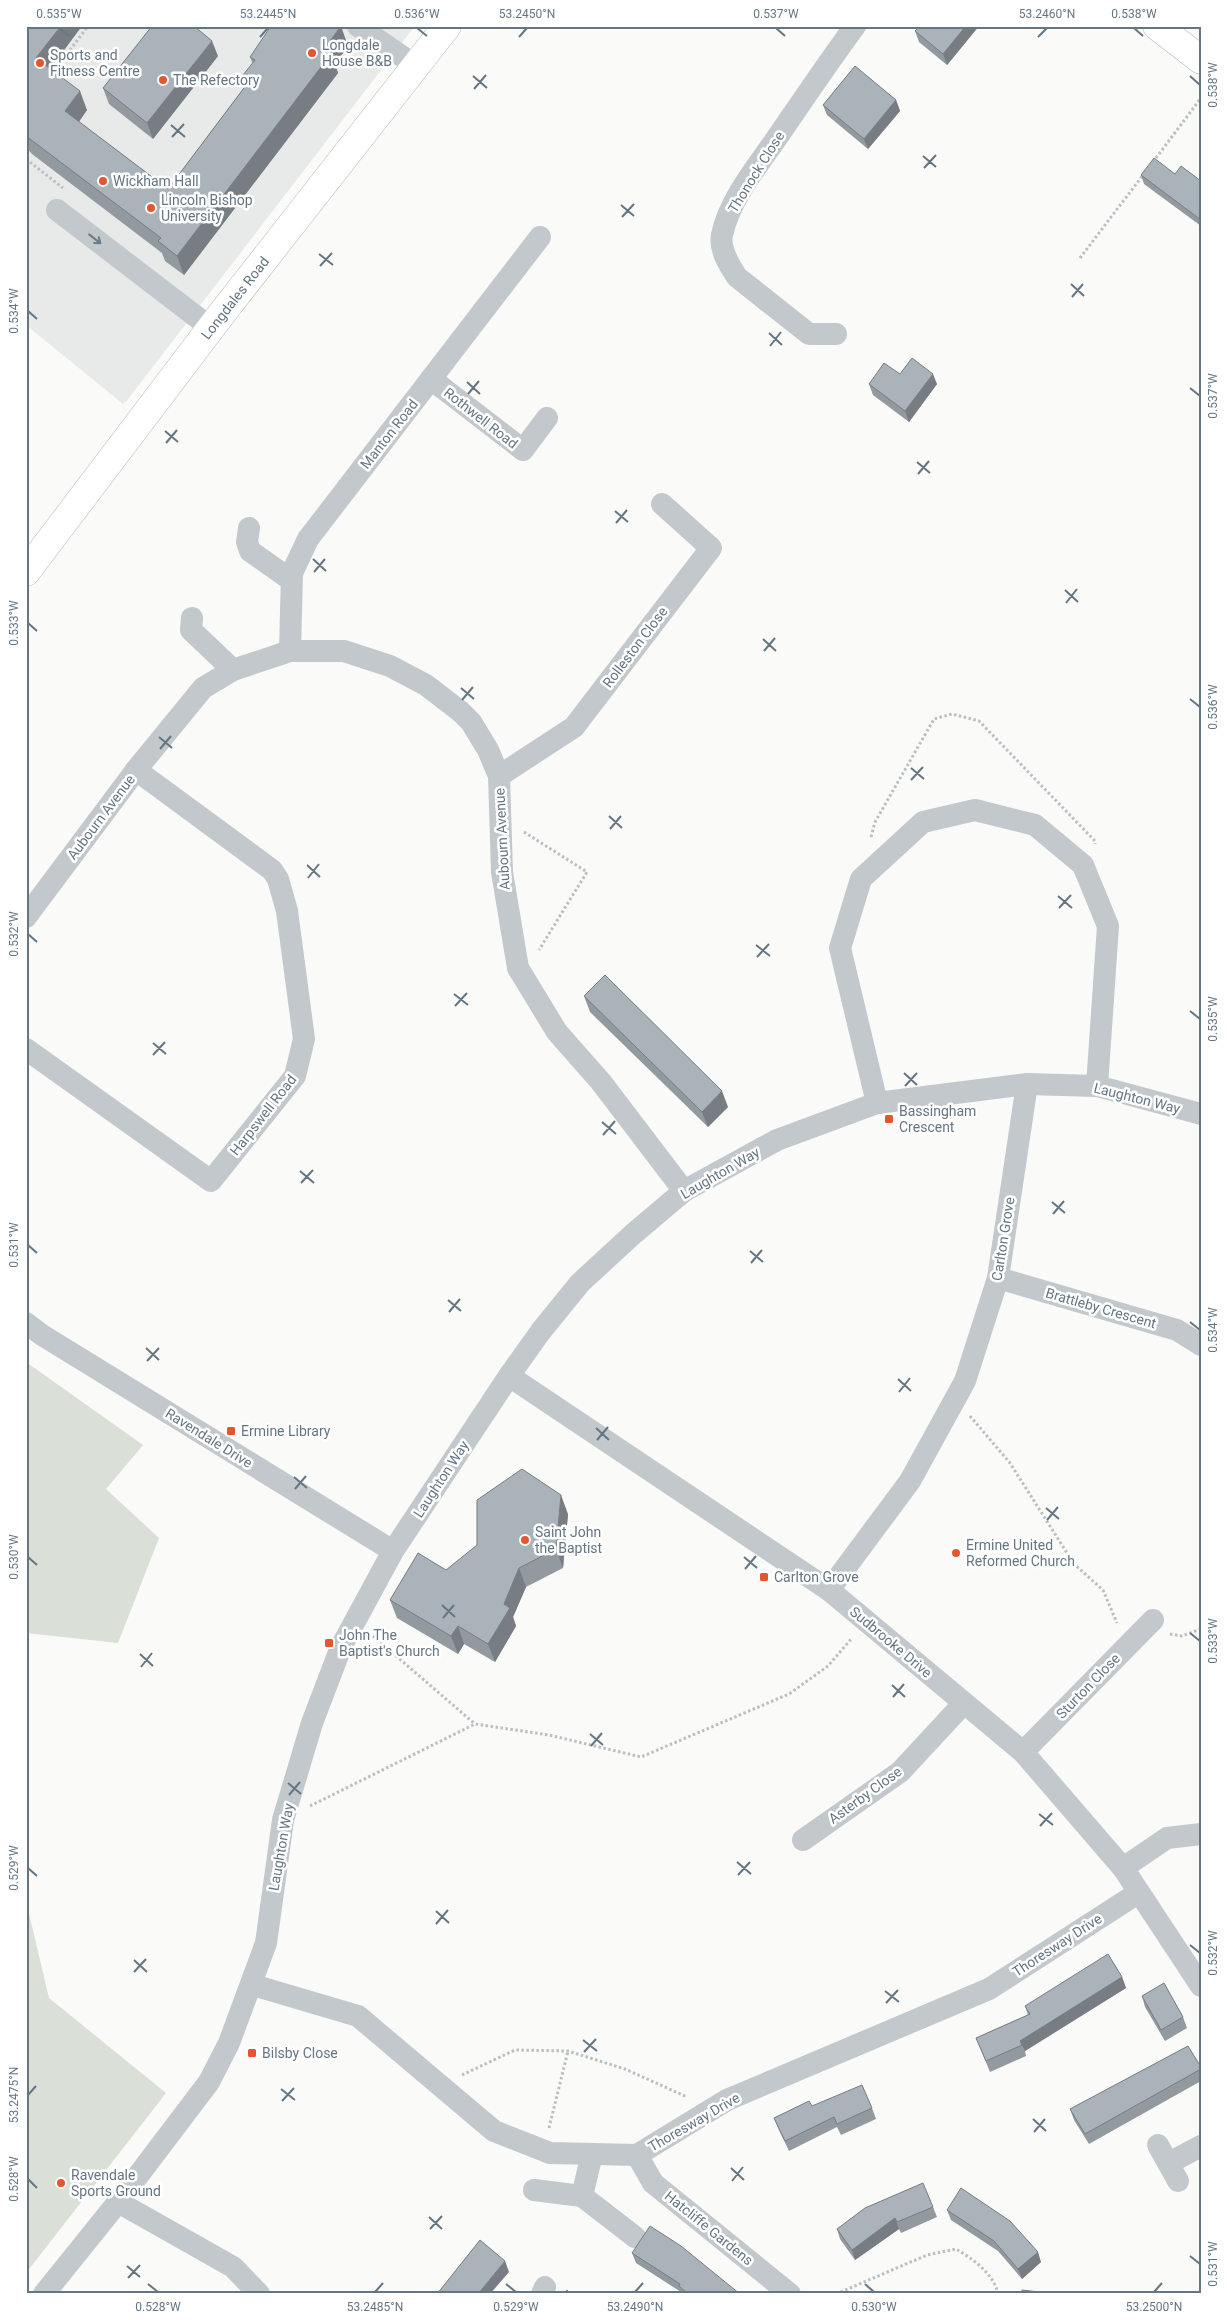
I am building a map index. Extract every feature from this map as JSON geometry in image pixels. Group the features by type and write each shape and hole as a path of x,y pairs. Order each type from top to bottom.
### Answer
{"main road":[{"name":"Longdales Road","path":"26,572 211,328 447,26"},
{"path":"1157,26 1201,60"}],"street":[{"path":"358,26 416,66"},
{"name":"Thonock Close","path":"836,334 809,334 737,277 724,251 722,236 730,211 748,180 855,26"},
{"path":"56,210 211,328"},
{"name":"Manton Road","path":"290,651 292,573 308,539 540,237"},
{"name":"Rothwell Road","path":"431,379 523,450 547,418"},
{"name":"Rolleston Close","path":"499,776 574,727 711,548 662,504"},
{"path":"249,528 247,542 250,551 292,580"},
{"path":"192,618 191,630 233,670"},
{"name":"Aubourn Avenue","path":"26,917 136,770 203,688 233,670 290,651 344,651 383,663 416,678 461,712 471,722 488,750 499,776 502,872 518,968 557,1032 602,1082 684,1192"},
{"name":"Harpswell Road","path":"26,1049 211,1181 296,1076 304,1039 287,911 278,878 272,870 136,770"},
{"path":"878,1103 840,948 861,879 923,822 975,810 1035,825 1083,865 1108,926 1097,1086"},
{"name":"Laughton Way","path":"44,2294 118,2202 209,2082 229,2044 253,1985 266,1943 283,1820 312,1723 342,1647 393,1551 509,1376 541,1331 580,1283 632,1234 684,1192 777,1140 878,1103 1027,1084 1097,1086 1201,1114"},
{"name":"Carlton Grove","path":"829,1590 910,1481 965,1381 998,1278 1027,1084"},
{"name":"Brattleby Crescent","path":"998,1278 1177,1330 1201,1345"},
{"name":"Ravendale Drive","path":"26,1324 393,1551"},
{"name":"Sudbrooke Drive","path":"509,1376 829,1590 1023,1752 1123,1868 1201,1986"},
{"name":"Sturton Close","path":"1023,1752 1153,1620"},
{"name":"Asterby Close","path":"803,1840 900,1772 964,1703"},
{"path":"1123,1868 1167,1838 1201,1834"},
{"name":"Thoresway Drive","path":"253,1985 358,2016 494,2131 550,2153 637,2155 727,2100 989,1989 1138,1893"},
{"path":"1169,2163 1201,2146"},
{"path":"582,2196 592,2154"},
{"name":"Hatcliffe Gardens","path":"637,2155 653,2183 790,2294"},
{"path":"534,2190 582,2196 635,2237"},
{"path":"118,2202 233,2266 259,2294"}],"path":[{"path":"47,81 88,26"},
{"path":"1152,164 1201,98"},
{"path":"1080,258 1146,171"},
{"path":"500,817 587,872 535,955"},
{"path":"955,1399 1010,1463 1074,1564 1103,1590 1127,1646"},
{"path":"356,1621 474,1724 549,1735 641,1757 789,1694 828,1666 867,1622"},
{"path":"283,1820 474,1724"},
{"path":"440,2085 515,2050 568,2051 625,2069 712,2109"},
{"path":"544,2150 568,2051"},
{"path":"836,2294 927,2255 956,2249 971,2257 996,2283 998,2294"}],"shaded area":[{"name":"Lincoln Bishop University","path":"26,26 415,26 123,404 26,325"},
{"path":"26,1362 143,1445 106,1489 159,1538 118,1643 26,1633"},
{"name":"Ravendale Sports Ground","path":"26,1901 49,1998 166,2093 26,2273"}],"building":[{"path":"26,26 61,26 36,58 80,91 65,111 168,189 250,80 243,75 255,60 250,57 271,26 341,26 324,49 331,54 177,256 158,241 161,238 26,136"},
{"name":"The Refectory","path":"152,26 194,26 212,41 147,123 103,88"},
{"path":"920,26 966,26 943,54 915,31"},
{"path":"855,66 896,100 864,139 823,105"},
{"path":"1154,158 1175,174 1181,166 1201,181 1201,220 1141,175"},
{"path":"912,358 933,374 905,411 869,384 884,363 900,374"},
{"path":"605,975 722,1091 702,1112 584,996"},
{"path":"522,1469 561,1495 556,1549 519,1568 504,1604 510,1608 488,1644 458,1626 451,1636 390,1600 418,1553 446,1570 477,1545 477,1500"},
{"path":"1108,1954 1122,1977 1020,2041 1022,2045 986,2061 976,2038 1030,2014 1025,2006"},
{"path":"1164,1983 1183,2017 1161,2030 1142,1996"},
{"path":"1188,2046 1201,2069 1085,2134 1070,2109"},
{"path":"862,2085 872,2108 837,2124 834,2117 785,2141 774,2118 809,2101 812,2106"},
{"path":"923,2183 933,2207 897,2222 895,2218 852,2250 837,2229 865,2208"},
{"path":"961,2188 1010,2221 1038,2252 1018,2269 994,2241 947,2210"},
{"path":"650,2226 681,2246 740,2294 688,2294 679,2286 680,2284 632,2253"},
{"path":"480,2240 505,2261 478,2294 437,2294"},
{"path":"1022,2290 1048,2293 1048,2294 1022,2294"}],"place":[{"name":"Longdale House B&B","path":"312,53"},
{"name":"Sports and Fitness Centre","path":"40,63"},
{"name":"The Refectory","path":"163,80"},
{"name":"Wickham Hall","path":"103,181"},
{"name":"Lincoln Bishop University","path":"151,208"},
{"name":"Bassingham Crescent","path":"889,1119"},
{"name":"Ermine Library","path":"231,1431"},
{"name":"Saint John the Baptist","path":"525,1540"},
{"name":"Ermine United Reformed Church","path":"956,1553"},
{"name":"Carlton Grove","path":"764,1577"},
{"name":"John The Baptist's Church","path":"329,1643"},
{"name":"Bilsby Close","path":"252,2053"},
{"name":"Ravendale Sports Ground","path":"61,2183"}]}
